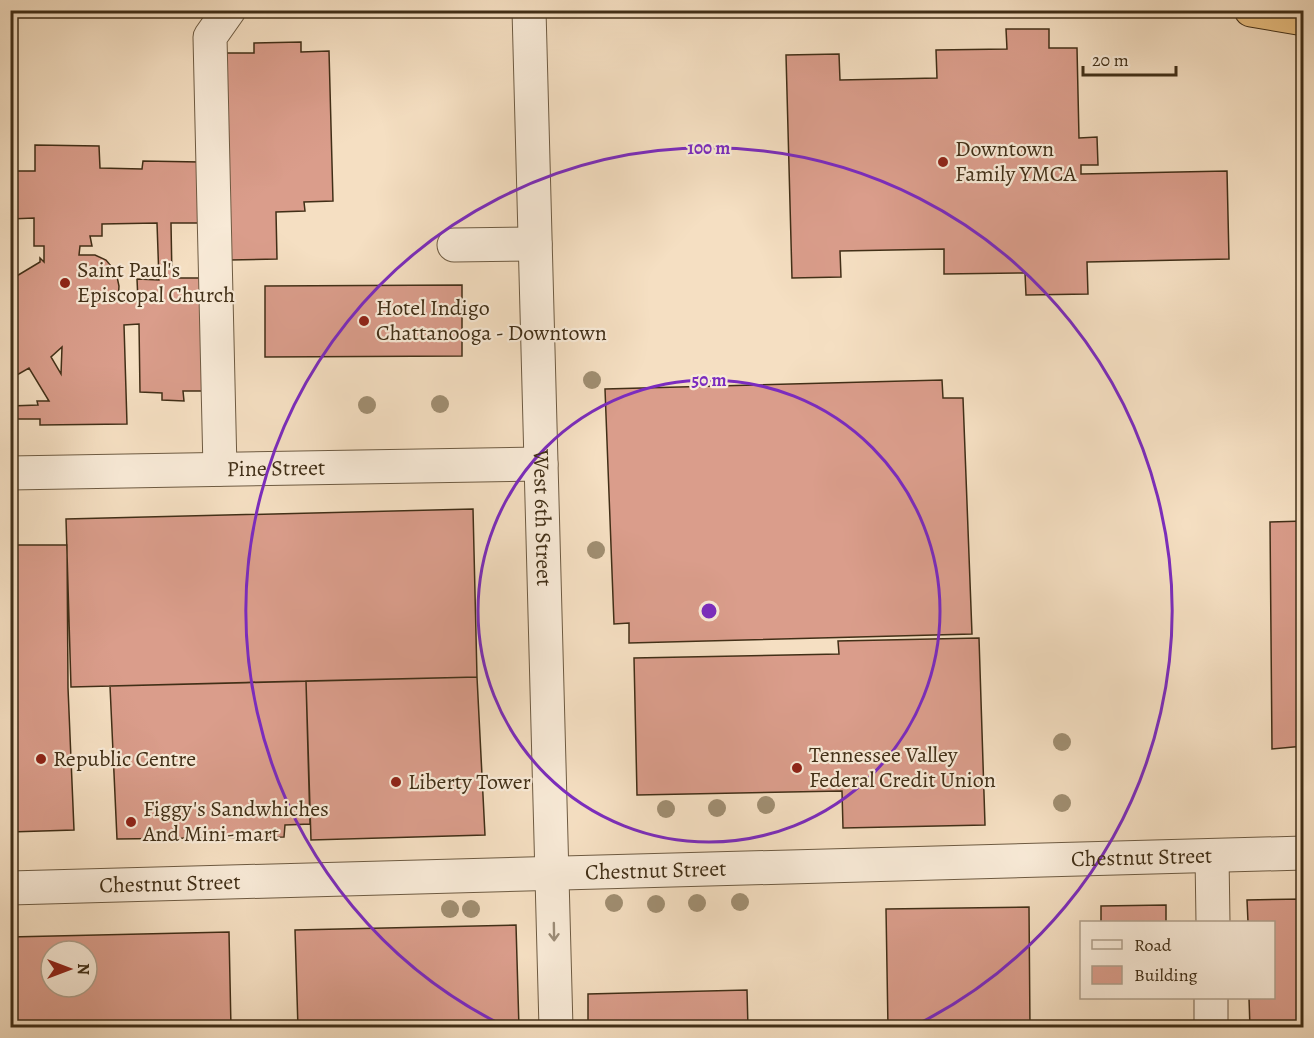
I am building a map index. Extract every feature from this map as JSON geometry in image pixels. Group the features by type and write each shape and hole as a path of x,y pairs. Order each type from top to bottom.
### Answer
{"highway":[{"path":"1251,10 1304,19"}],"street":[{"path":"220,469 210,37 229,10"},
{"name":"West 6th Street","path":"529,10 556,1028"},
{"path":"454,245 535,244"},
{"name":"Pine Street","path":"10,473 542,464"},
{"name":"Chestnut Street","path":"10,888 1304,853"},
{"path":"1212,856 1213,921"},
{"path":"1211,999 1211,1028"}],"building":[{"path":"1006,29 1049,29 1049,48 1077,48 1079,138 1097,137 1098,165 1081,165 1081,174 1227,171 1229,259 1087,262 1088,294 1026,295 1025,273 944,274 944,249 840,251 841,277 792,278 786,55 839,54 840,80 937,78 936,50 1007,49"},
{"path":"301,42 301,52 329,51 333,201 304,202 305,211 276,212 277,259 230,260 224,53 254,53 254,43"},
{"name":"Saint Paul's Episcopal Church","path":"35,145 99,146 100,168 142,169 143,161 200,162 202,223 171,223 172,278 201,278 204,391 183,391 184,401 162,400 162,393 140,392 139,324 124,325 127,424 40,425 40,419 10,419 10,406 38,405 37,401 49,401 29,368 10,379 10,280 40,262 40,258 44,262 44,246 34,246 34,218 10,219 10,171 35,171","holes":["157,223 159,280 137,279 138,301 118,302 119,286 116,272 106,260 95,255 79,255 80,246 92,246 90,236 102,236 102,224","62,347 61,374 51,357"]},
{"name":"Hotel Indigo Chattanooga - Downtown","path":"462,285 462,356 265,357 265,286"},
{"path":"942,380 943,398 963,398 972,634 629,643 629,623 614,624 605,389"},
{"path":"473,509 477,677 71,687 66,519"},
{"path":"1304,521 1304,746 1272,749 1270,522"},
{"name":"Republic Centre","path":"10,545 67,545 68,688 74,830 10,832"},
{"path":"979,638 985,825 843,828 842,791 637,795 634,658 839,654 838,641"},
{"name":"Liberty Tower","path":"477,677 485,835 311,840 306,681"},
{"path":"306,681 310,824 285,825 284,837 117,839 110,686"},
{"path":"1304,899 1304,1028 1250,1028 1249,999 1275,999 1275,921 1248,921 1247,900"},
{"path":"1166,905 1166,921 1101,921 1101,906"},
{"path":"1029,907 1030,1028 888,1028 886,909"},
{"path":"516,925 519,1028 298,1028 295,930"},
{"path":"229,932 231,1028 10,1028 10,937"},
{"path":"747,990 748,1028 588,1028 588,994"}],"place":[{"name":"Downtown Family YMCA","path":"943,162"},
{"name":"Saint Paul's Episcopal Church","path":"65,283"},
{"name":"Hotel Indigo Chattanooga - Downtown","path":"364,321"},
{"name":"Republic Centre","path":"41,759"},
{"name":"Tennessee Valley Federal Credit Union","path":"797,768"},
{"name":"Liberty Tower","path":"396,782"},
{"name":"Figgy's Sandwhiches And Mini-mart","path":"131,822"}]}
